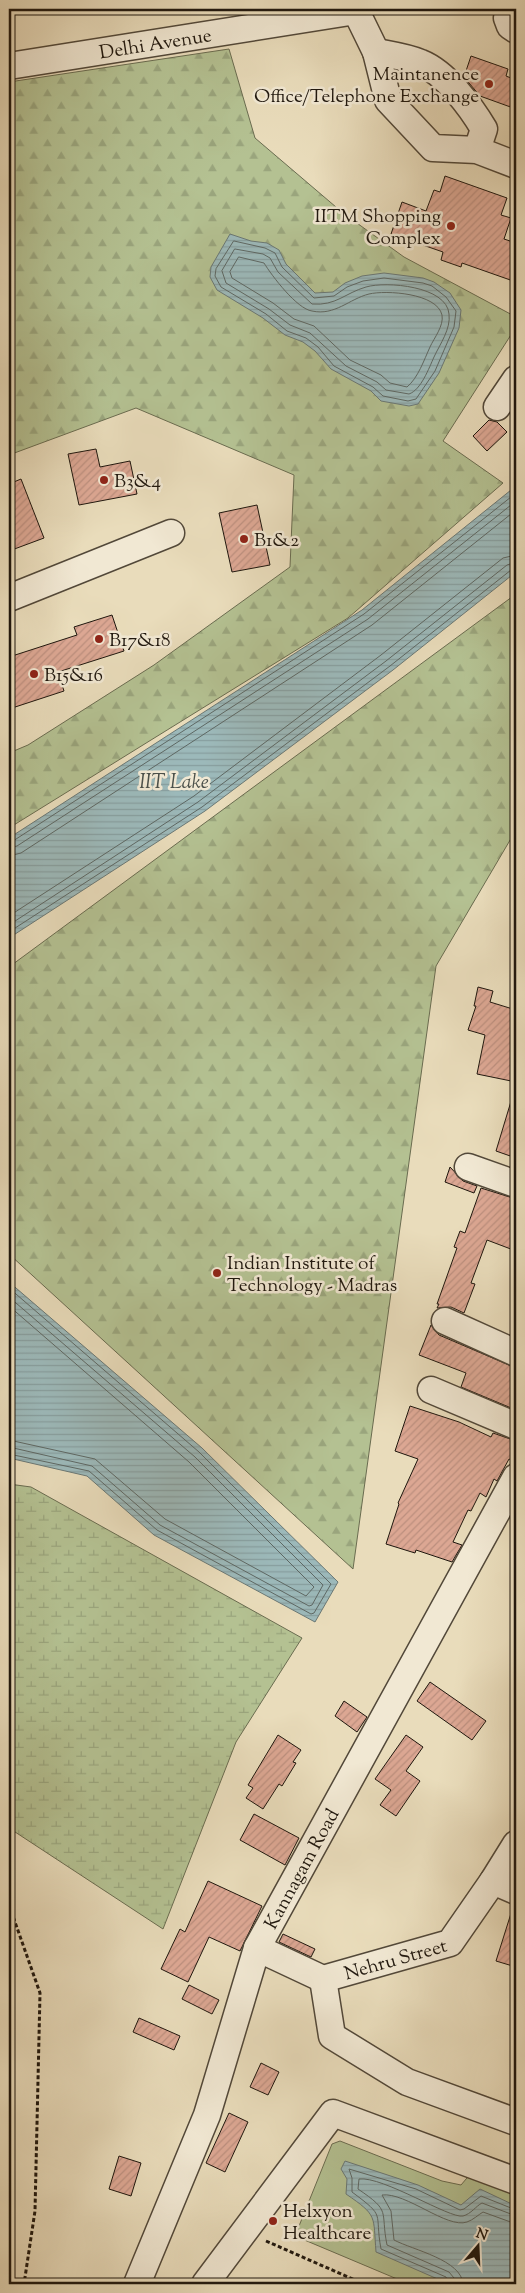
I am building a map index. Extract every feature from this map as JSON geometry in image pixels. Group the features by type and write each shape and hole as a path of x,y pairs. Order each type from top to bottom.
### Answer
{"street":[{"path":"510,9 507,18 510,26 516,30"},
{"path":"357,10 376,52 388,100 433,148 477,150 516,165"},
{"name":"Delhi Avenue","path":"9,66 357,10"},
{"path":"376,52 422,64 448,83 468,103 484,129 477,150"},
{"path":"497,407 516,379"},
{"path":"9,598 170,533"},
{"path":"468,1166 516,1184"},
{"path":"445,1321 516,1353"},
{"path":"431,1390 516,1426"},
{"name":"Kannagam Road","path":"137,2284 208,2115 257,1948 516,1477"},
{"name":"Nehru Street","path":"257,1948 323,1979 450,1943 505,1886 516,1844"},
{"path":"323,1979 332,2036 407,2082 516,2122"},
{"path":"205,2284 333,2113 516,2181"}],"path":[{"path":"9,1905 40,1993 35,2211 24,2284"},
{"path":"245,2231 364,2284"}],"green space":[{"path":"229,49 255,138 343,213 404,257 516,317 516,327 443,441 503,483 348,618 9,828 9,753 28,745 154,665 290,567 294,475 136,408 9,455 9,82"},
{"path":"516,594 516,830 436,966 353,1569 9,1254 9,967"},
{"path":"9,1484 31,1487 302,1638 236,1742 163,1929 9,1828"},
{"path":"340,2141 442,2181 461,2185 472,2172 516,2188 516,2284 409,2284 295,2236 332,2144"}],"water":[{"path":"230,234 251,241 267,243 279,250 286,264 315,293 333,292 345,283 362,276 384,273 423,278 434,282 450,293 461,310 459,328 439,373 418,404 409,406 381,401 371,391 331,369 315,351 303,342 285,335 263,318 217,290 210,277 211,267"},
{"name":"IIT Lake","path":"516,486 516,572 393,670 205,811 9,938 9,838 362,610"},
{"path":"9,1282 202,1448 338,1582 315,1622 154,1535 87,1476 9,1458"},
{"path":"345,2161 418,2185 461,2205 480,2189 516,2206 516,2273 511,2284 449,2284 376,2252 375,2230 372,2217 364,2207 346,2194 347,2179 341,2169"}],"building":[{"name":"Maintanence Office/Telephone Exchange","path":"471,56 508,69 506,76 516,80 516,109 480,96 464,77"},
{"name":"IITM Shopping Complex","path":"445,176 507,198 501,215 511,218 504,239 516,243 516,282 462,263 461,267 441,260 443,252 391,234 402,202 426,211 434,190 440,192"},
{"path":"489,420 497,422 507,432 487,451 473,436"},
{"name":"B3&4","path":"96,449 100,467 130,461 137,494 79,505 68,454"},
{"path":"21,479 44,538 9,551 9,484"},
{"name":"B1&2","path":"257,505 270,565 232,572 219,513"},
{"path":"112,615 124,651 58,672 64,691 9,709 9,657 77,635 74,627"},
{"path":"478,987 493,991 490,1002 516,1010 516,1082 477,1074 485,1035 468,1030 476,1006 474,1006"},
{"path":"512,1098 516,1098 516,1158 496,1151"},
{"path":"450,1167 463,1181 477,1186 474,1193 445,1182"},
{"path":"481,1188 516,1199 516,1251 487,1240 471,1283 475,1284 464,1313 451,1307 437,1308 457,1248 454,1247 460,1231 465,1233"},
{"path":"431,1325 439,1335 516,1368 516,1410 461,1387 466,1373 419,1355"},
{"path":"410,1406 459,1422 491,1437 493,1433 516,1441 516,1462 509,1459 497,1481 494,1479 486,1497 480,1493 471,1511 468,1510 453,1542 462,1545 452,1562 416,1550 415,1553 386,1544 398,1503 418,1459 395,1451"},
{"path":"430,1682 486,1721 472,1740 417,1701"},
{"path":"344,1701 367,1717 357,1732 335,1716"},
{"path":"278,1735 301,1750 293,1762 296,1763 282,1786 279,1784 263,1809 246,1798 253,1788 248,1785"},
{"path":"406,1735 423,1747 406,1771 420,1781 396,1816 380,1805 391,1790 375,1779"},
{"path":"254,1814 299,1838 285,1865 240,1840"},
{"path":"208,1881 262,1906 240,1951 209,1937 188,1982 161,1969 180,1929 185,1932"},
{"path":"513,1907 516,1908 516,1967 496,1961"},
{"path":"283,1934 315,1949 311,1957 279,1942"},
{"path":"189,1985 219,2000 212,2014 182,1999"},
{"path":"139,2018 180,2036 174,2050 133,2032"},
{"path":"261,2063 279,2072 268,2095 250,2087"},
{"path":"229,2113 248,2122 225,2172 206,2163"},
{"path":"119,2156 141,2163 131,2196 109,2189"}],"place":[{"name":"Maintanence Office/Telephone Exchange","path":"489,84"},
{"name":"IITM Shopping Complex","path":"451,226"},
{"name":"B3&4","path":"104,480"},
{"name":"B1&2","path":"244,539"},
{"name":"B17&18","path":"99,639"},
{"name":"B15&16","path":"34,674"},
{"name":"Indian Institute of Technology - Madras","path":"217,1273"},
{"name":"Helxyon Healthcare","path":"273,2221"}]}
